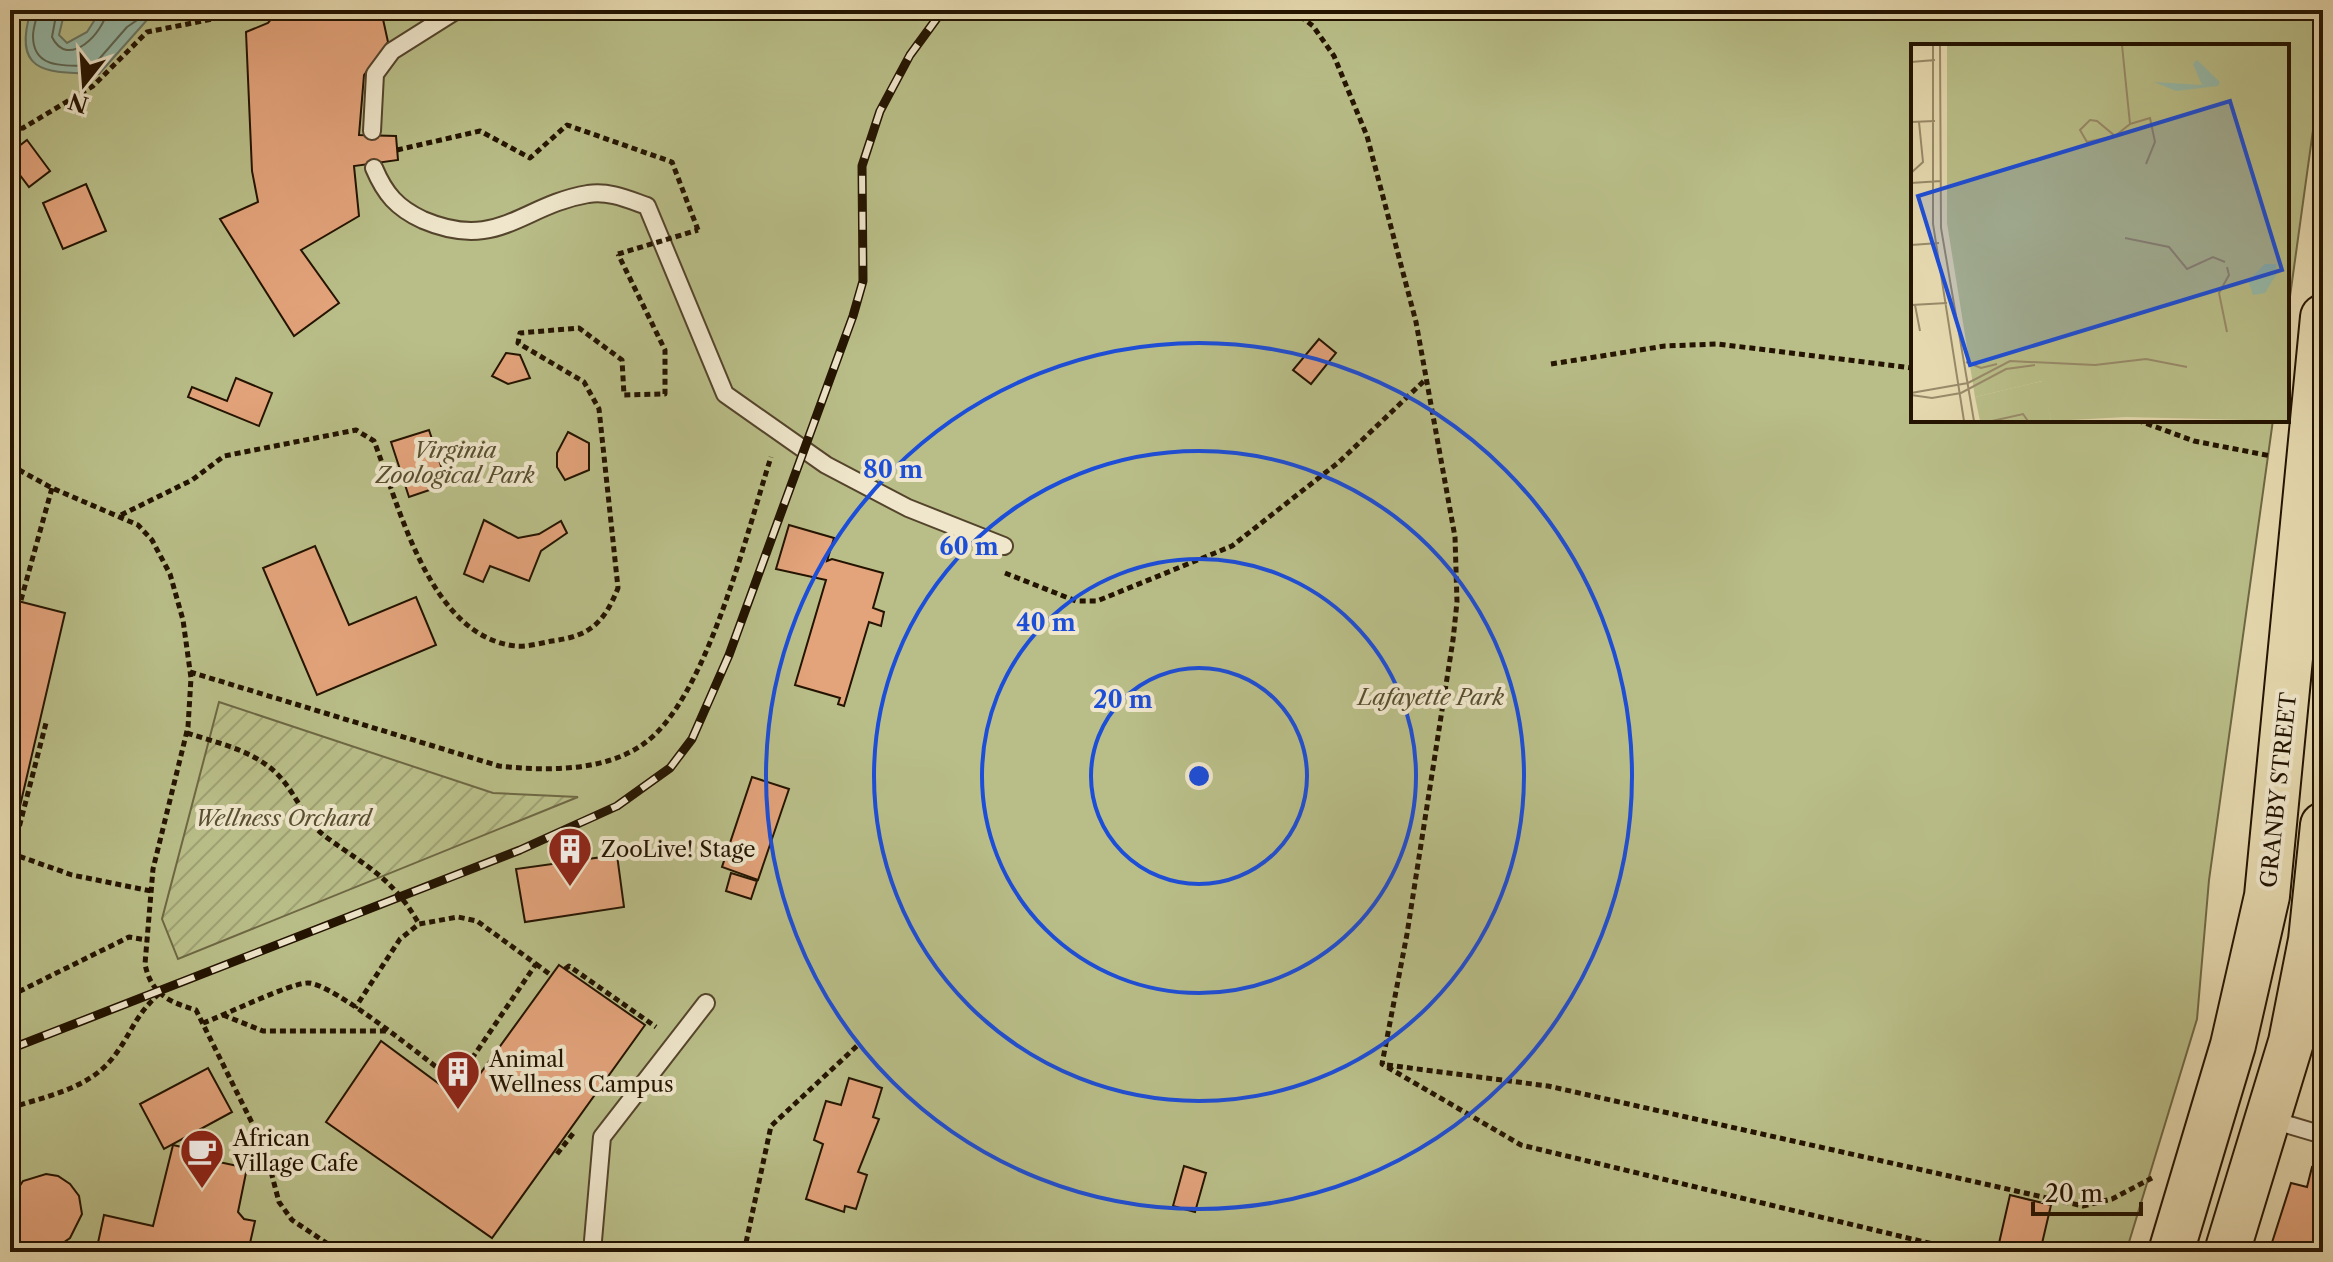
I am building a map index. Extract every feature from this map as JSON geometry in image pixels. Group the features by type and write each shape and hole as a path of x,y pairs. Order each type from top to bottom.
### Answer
{"main road":[{"name":"GRANBY STREET","path":"2171,1252 2246,997 2271,872 2323,317"},
{"path":"2227,1252 2291,1042 2311,940 2323,825"}],"lane":[{"path":"372,131 375,74 392,51 457,10"},
{"path":"374,168 386,195 410,214 446,229 486,231 586,195 613,193 647,206 725,394 826,465 908,508 1004,546"},
{"path":"592,1252 602,1137 706,1003"},
{"path":"2267,1119 2323,1135"}],"path":[{"path":"10,129 23,128 93,86 147,32 258,10"},
{"path":"1292,10 1313,26 1334,56 1367,136 1416,322 1455,537 1457,602 1407,934 1382,1064"},
{"path":"121,515 192,480 224,456 356,430 374,441 426,576 446,603 480,635 517,646 579,637 607,614 618,588 599,409 584,382 518,343 520,333 579,328 622,360 624,395 665,394 665,350 618,254 698,230 672,162 567,125 530,158 480,131 397,150"},
{"path":"1551,364 1665,346 1718,344 1911,368"},
{"path":"996,569 1076,601 1097,601 1232,546 1339,462 1426,380"},
{"path":"2142,422 2194,441 2311,464"},
{"path":"190,672 499,766 534,770 596,763 643,745 679,706 703,662 779,434"},
{"path":"10,465 52,488 121,515 152,540 170,574 183,620 190,672 187,733 153,869 147,940 148,980 169,1002 196,1010 265,1149 279,1202 292,1220 340,1252"},
{"path":"21,600 52,488"},
{"path":"46,723 11,854 72,875 151,891"},
{"path":"187,733 237,748 267,765 284,780 313,825 380,873 403,896 419,924"},
{"path":"355,1008 400,939 419,924 458,917 477,921 552,976"},
{"path":"10,996 129,937 147,940"},
{"path":"203,1023 308,982 328,988 456,1082 536,964"},
{"path":"565,969 569,966 658,1028 649,1041"},
{"path":"10,1108 71,1088 96,1075 112,1059 139,1012 159,994"},
{"path":"223,1015 263,1031 387,1031"},
{"path":"744,1252 771,1126 858,1045"},
{"path":"1382,1064 1548,1086 2083,1206 2112,1199 2183,1162 2196,1167"},
{"path":"1382,1064 1521,1145 1966,1252"},
{"path":"557,1154 577,1128 588,1135"}],"green space":[{"path":"10,10 2323,10 2323,58 2289,304 2289,44 1911,44 1911,422 2273,422 2209,880 2197,1019 2126,1252 10,1252"},
{"name":"Wellness Orchard","path":"219,702 493,793 578,797 178,959 162,919"}],"water":[{"path":"31,10 65,10 59,35 67,43 87,32 101,10 225,10 178,12 147,20 99,74 50,70 31,59 26,48 26,32"}],"building":[{"path":"279,10 381,10 388,42 364,75 359,135 396,136 398,160 354,166 359,216 301,250 339,303 294,336 220,219 258,202 252,171 246,32 268,23"},
{"path":"27,140 50,171 29,187 10,162 10,153"},
{"path":"86,184 106,231 63,249 43,203"},
{"path":"1319,339 1336,353 1311,384 1293,370"},
{"path":"506,353 520,355 530,378 508,384 492,376"},
{"path":"236,378 272,393 259,426 188,397 192,387 227,401"},
{"path":"429,430 447,484 409,497 391,442"},
{"path":"568,432 589,443 589,470 565,480 557,467 557,453"},
{"path":"484,520 518,538 539,534 561,521 567,533 541,551 529,581 490,566 483,582 464,574"},
{"path":"789,525 834,538 827,561 832,559 883,573 873,608 884,612 881,626 869,622 844,706 838,704 840,698 795,685 826,580 776,569"},
{"path":"315,546 349,625 416,597 436,645 317,695 263,568"},
{"path":"10,599 65,613 20,806 10,804"},
{"path":"752,777 789,789 758,880 722,867"},
{"name":"ZooLive! Stage","path":"617,855 624,907 525,922 516,869"},
{"path":"731,873 757,881 751,899 726,891"},
{"name":"Animal Wellness Campus","path":"559,965 645,1025 492,1238 326,1122 381,1041 461,1100"},
{"path":"208,1068 232,1112 164,1149 140,1104"},
{"path":"849,1078 882,1088 873,1117 879,1119 858,1172 867,1175 856,1209 845,1206 844,1212 806,1199 823,1144 814,1140 826,1101 841,1105"},
{"name":"African Village Cafe","path":"173,1145 221,1156 219,1162 247,1168 238,1212 244,1219 255,1221 248,1252 215,1247 214,1252 96,1252 104,1215 153,1226"},
{"path":"1184,1166 1206,1173 1195,1212 1173,1206"},
{"path":"2312,1167 2323,1170 2323,1252 2269,1252 2291,1183 2307,1187"},
{"path":"46,1174 58,1176 70,1184 79,1196 82,1214 70,1238 57,1247 36,1246 32,1252 23,1252 16,1247 20,1236 10,1219 10,1201 23,1181"},
{"path":"2010,1195 2051,1205 2040,1252 1997,1252"}],"railway":[{"path":"10,1049 520,850 617,806 670,768 692,739 729,655 853,316 863,281 862,166 880,111 910,55 943,10"}],"place":[{"name":"ZooLive! Stage","path":"570,888"},
{"name":"Animal Wellness Campus","path":"458,1111"},
{"name":"African Village Cafe","path":"202,1190"}],"park label":[{"name":"Virginia Zoological Park","path":"455,462"},
{"name":"Lafayette Park","path":"1431,697"}]}
